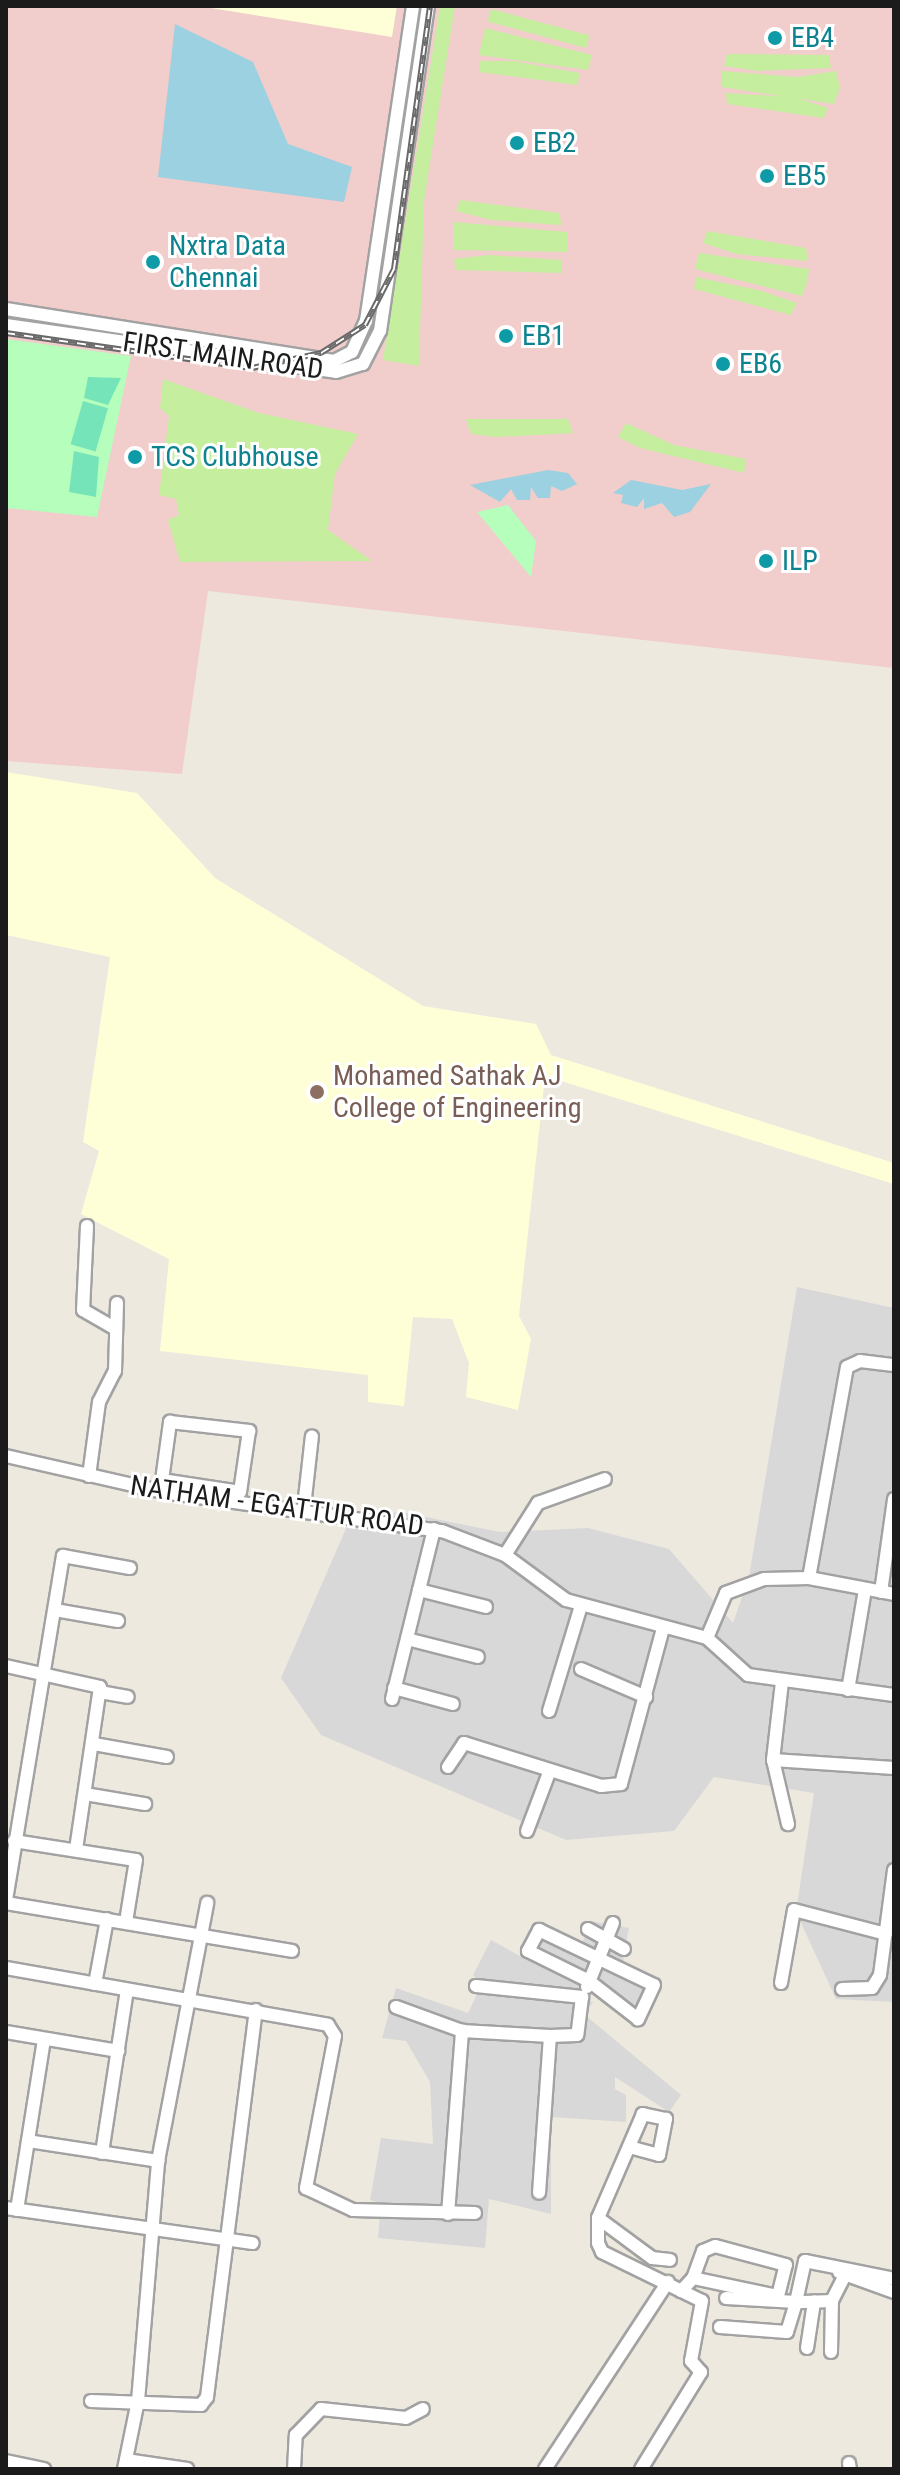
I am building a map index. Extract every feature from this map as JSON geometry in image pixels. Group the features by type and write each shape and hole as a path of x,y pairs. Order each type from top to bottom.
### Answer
{"street":[{"path":"6,309 334,361 352,352 366,321 413,6"},
{"name":"FIRST MAIN ROAD","path":"6,325 336,372 363,364 380,331 428,6"},
{"path":"87,1226 83,1310 116,1329"},
{"path":"89,1476 99,1402 115,1371 117,1303"},
{"path":"809,1578 847,1367 860,1361 894,1365"},
{"path":"164,1487 170,1422 249,1431 238,1496"},
{"path":"304,1507 312,1436"},
{"name":"NATHAM - EGATTUR ROAD","path":"6,1456 89,1476 238,1496 434,1529 505,1555 581,1606 707,1638"},
{"path":"505,1555 538,1503 605,1479"},
{"path":"894,1499 887,1593 809,1578 764,1579 726,1593 707,1638 738,1670 782,1682 894,1695"},
{"path":"434,1529 393,1694 453,1704"},
{"path":"130,1568 63,1556 6,1901 292,1951"},
{"path":"848,1690 865,1589"},
{"path":"419,1590 486,1607"},
{"path":"549,1711 581,1606"},
{"path":"55,1610 118,1621"},
{"path":"448,1767 464,1743 601,1786 621,1784 663,1628"},
{"path":"407,1639 478,1657"},
{"path":"6,1666 90,1680 100,1692 128,1697"},
{"path":"581,1669 646,1697"},
{"path":"782,1682 773,1760 788,1824"},
{"path":"76,1850 100,1692"},
{"path":"94,1744 167,1757"},
{"path":"773,1760 894,1768"},
{"path":"527,1831 550,1770"},
{"path":"85,1794 145,1804"},
{"path":"14,1841 136,1860 126,1922"},
{"path":"842,1989 876,1984 894,1870"},
{"path":"187,2469 125,2464 138,2401 158,2161 207,1903"},
{"path":"781,1983 794,1910 886,1934"},
{"path":"95,1984 107,1919"},
{"path":"396,2007 462,2031 577,2035 582,1997 599,1963 613,1923"},
{"path":"588,1929 624,1949"},
{"path":"539,1930 599,1963 654,1985 638,2019 589,1981 528,1951 539,1930"},
{"path":"6,1968 313,2019 335,2036 306,2188 353,2210 475,2213"},
{"path":"476,1986 582,1997"},
{"path":"102,2153 127,1990"},
{"path":"91,2401 201,2405 207,2397 223,2239 256,2010"},
{"path":"448,2214 462,2031"},
{"path":"6,2032 118,2051"},
{"path":"539,2193 550,2036"},
{"path":"44,2039 28,2141 12,2209 253,2243"},
{"path":"28,2141 158,2161"},
{"path":"633,2148 598,2218 602,2252 702,2301 691,2361 701,2372 641,2469"},
{"path":"598,2218 652,2258 670,2260"},
{"path":"681,2291 693,2278 703,2251 715,2246 786,2265 778,2296 693,2278"},
{"path":"720,2327 787,2332 805,2261 834,2263 894,2279"},
{"path":"834,2263 843,2279 894,2292"},
{"path":"831,2352 832,2301 843,2279"},
{"path":"545,2469 668,2282"},
{"path":"726,2298 832,2301"},
{"path":"807,2348 814,2302"},
{"path":"294,2469 296,2435 321,2409 406,2418 423,2409"},
{"path":"6,2461 44,2469"}],"shaded area":[{"path":"6,6 894,6 894,668 208,591 182,774 6,761"},
{"path":"198,6 397,6 392,37"},
{"name":"Mohamed Sathak AJ College of Engineering","path":"6,772 137,793 215,878 423,1006 536,1024 551,1055 894,1163 894,1184 545,1076 519,1316 531,1339 518,1410 466,1397 469,1363 452,1319 413,1317 404,1406 368,1402 368,1375 160,1351 169,1259 81,1214 99,1151 83,1142 110,957 6,935"},
{"path":"797,1287 894,1308 894,2002 836,1999 796,1912 814,1793 714,1777 674,1831 566,1840 321,1735 281,1678 351,1517 401,1512 500,1532 588,1528 669,1549 733,1623 749,1577"},
{"path":"590,1921 629,1928 621,1973 645,1984 637,2022 589,1991 582,1997 593,2002 585,2015 681,2095 669,2112 615,2077 615,2089 626,2095 626,2122 551,2117 551,2214 489,2199 485,2248 378,2238 381,2203 370,2200 381,2138 433,2144 430,2082 406,2041 382,2038 396,1988 468,2013 482,1984 473,1975 491,1940 529,1961 539,1935 579,1953"}],"green space":[{"path":"440,6 455,6 424,201 419,366 383,360"},
{"path":"491,9 590,35 586,48 488,22"},
{"path":"485,28 592,55 588,70 479,55"},
{"path":"727,54 829,55 831,68 758,71 724,66"},
{"path":"479,61 513,61 580,73 577,85 479,72"},
{"path":"722,71 798,77 836,71 840,87 834,104 722,87"},
{"path":"726,93 794,97 828,108 824,118 727,104"},
{"path":"460,200 560,213 561,225 491,220 456,211"},
{"path":"454,222 567,232 567,252 454,250"},
{"path":"707,231 806,248 808,261 736,254 703,243"},
{"path":"699,253 809,269 807,283 802,296 695,269"},
{"path":"489,255 561,260 561,273 456,270 454,259"},
{"path":"696,277 762,291 797,303 791,315 694,289"},
{"path":"6,339 131,356 97,517 6,508"},
{"path":"88,377 121,378 108,405 84,398"},
{"path":"163,379 259,413 358,434 335,474 328,530 372,561 180,562 168,520 179,515 176,499 159,495 169,416 160,408"},
{"path":"83,401 108,408 96,451 71,444"},
{"path":"466,419 568,419 573,433 497,437 471,434"},
{"path":"626,423 674,445 746,459 744,473 640,448 618,437"},
{"path":"74,451 99,457 96,497 69,492"},
{"path":"508,505 536,541 531,577 477,512"}],"water":[{"path":"175,24 253,62 288,144 352,167 344,202 158,177"},
{"path":"548,470 568,473 577,484 562,491 551,486 550,498 538,498 531,487 530,500 517,500 511,489 500,502 470,485"},
{"path":"631,480 682,490 711,484 690,512 674,517 662,503 644,509 644,498 637,507 621,503 623,495 613,493"}],"railway":[{"path":"6,333 252,368 321,353 365,325 394,269 430,6"}],"place":[{"name":"EB4","path":"775,38"},
{"name":"EB2","path":"517,143"},
{"name":"EB5","path":"767,176"},
{"name":"Nxtra Data Chennai","path":"153,262"},
{"name":"EB1","path":"506,336"},
{"name":"EB6","path":"723,364"},
{"name":"TCS Clubhouse","path":"135,457"},
{"name":"ILP","path":"766,561"},
{"name":"Mohamed Sathak AJ College of Engineering","path":"317,1092"}]}
